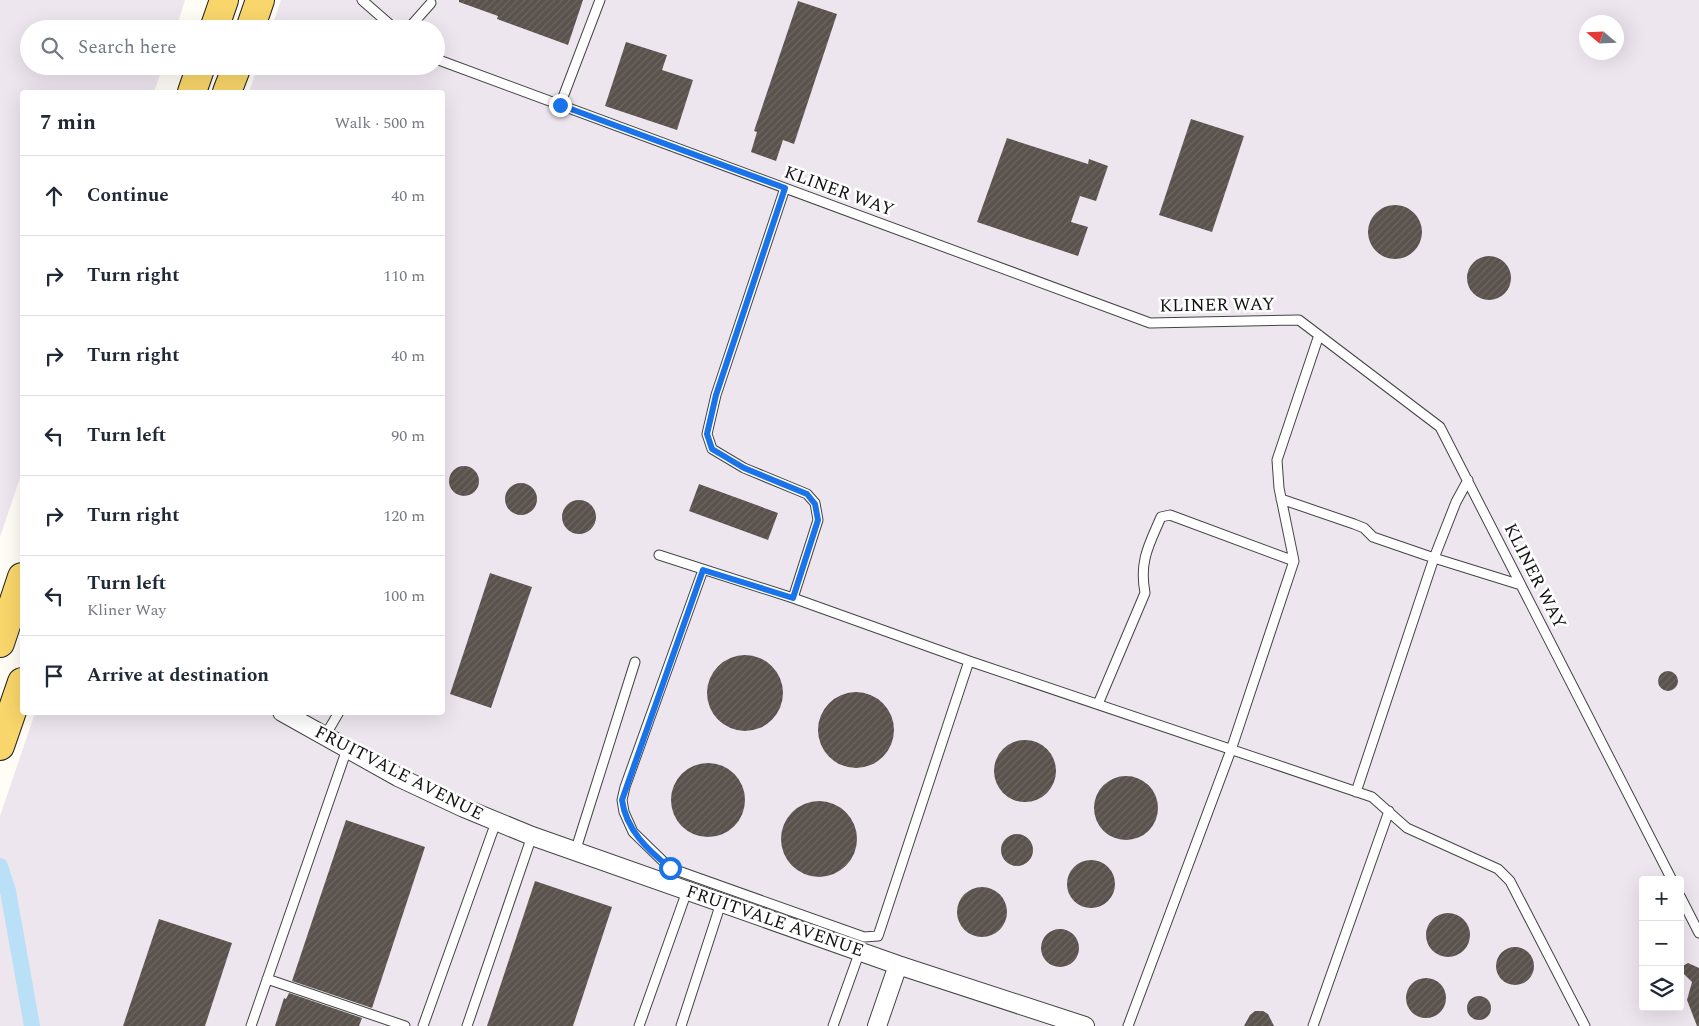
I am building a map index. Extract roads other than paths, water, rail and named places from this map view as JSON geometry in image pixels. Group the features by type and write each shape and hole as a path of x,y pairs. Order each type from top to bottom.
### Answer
{"main road":[{"path":"217,20 224,0"},
{"path":"253,20 260,0"},
{"path":"193,90 198,75"},
{"path":"229,90 234,75"},
{"path":"0,643 20,583"},
{"path":"0,745 20,688"}],"street":[{"name":"FRUITVALE AVENUE","path":"288,715 398,777 496,822 575,852 898,965 1085,1026"},
{"path":"877,1026 898,965"}],"lane":[{"path":"560,105 600,0"},
{"path":"366,2 385,20"},
{"path":"416,20 431,4"},
{"name":"KLINER WAY","path":"445,62 1150,323 1299,320 1440,427 1670,876"},
{"path":"785,188 716,395 707,434 712,449 744,468 807,494 815,504 818,520 793,598"},
{"path":"1128,1026 1231,750 1294,561 1281,499 1277,460 1320,335"},
{"path":"1356,792 1434,558 1456,502 1468,480"},
{"path":"1281,499 1364,528 1372,537 1521,584"},
{"path":"1098,704 1145,593 1142,577 1143,559 1161,517 1170,515 1294,561"},
{"path":"659,554 793,598 968,661 1372,797 1407,828 1498,869 1510,881 1586,1026"},
{"path":"703,570 625,787 622,800 624,812 633,832 670,868 864,937 878,936 968,661"},
{"path":"575,852 635,662"},
{"path":"325,736 337,715"},
{"path":"251,1026 347,749"},
{"path":"1314,1026 1389,811"},
{"path":"422,1026 496,822"},
{"path":"467,1026 532,836"},
{"path":"638,1026 688,891"},
{"path":"681,1026 722,903"},
{"path":"1684,904 1699,933"},
{"path":"833,1026 860,951"},
{"path":"267,979 405,1026"}],"waterway":[{"path":"0,866 8,891 32,1026"}]}
